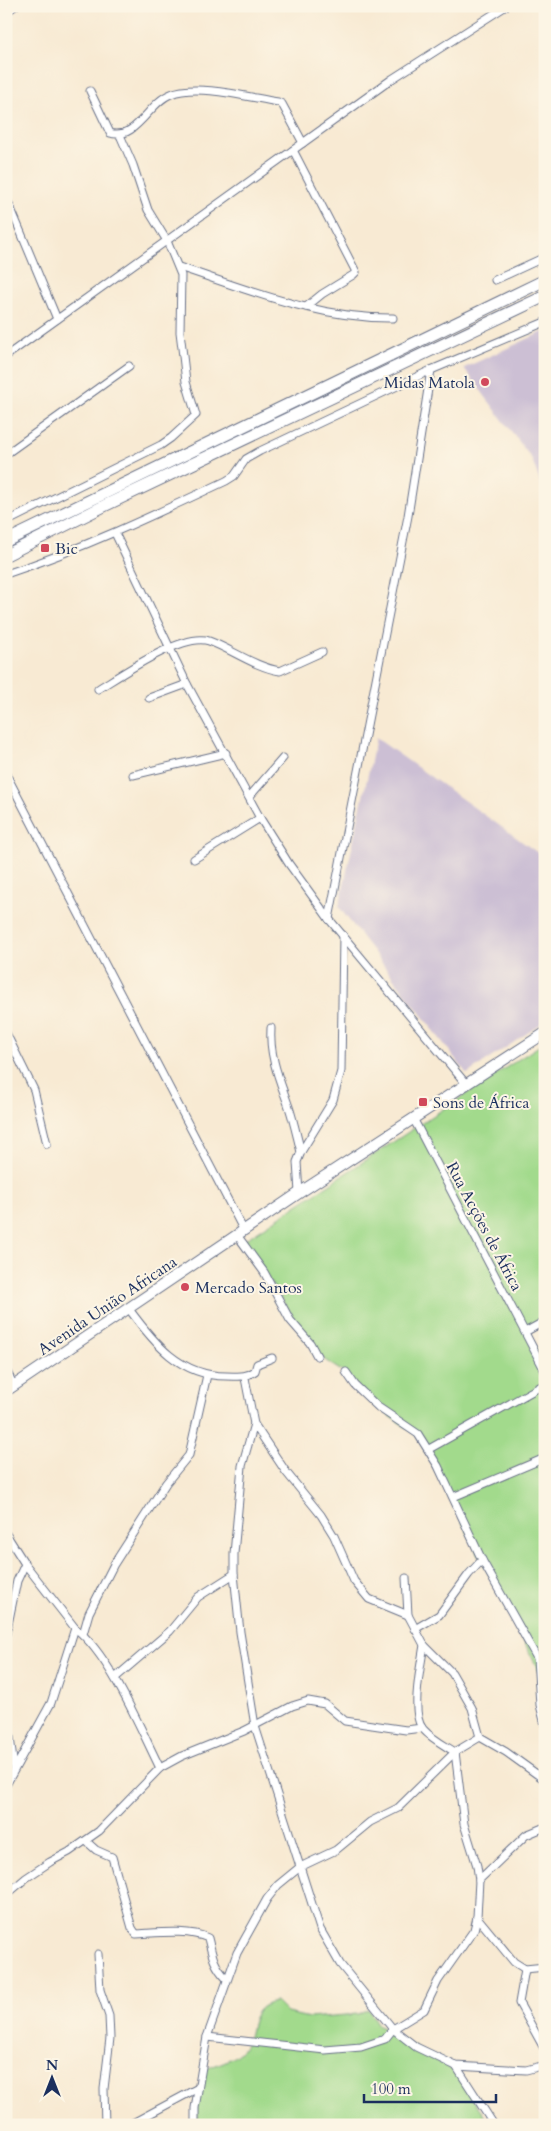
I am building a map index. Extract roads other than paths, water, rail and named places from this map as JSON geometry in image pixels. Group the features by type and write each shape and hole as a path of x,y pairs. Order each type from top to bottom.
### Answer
{"highway":[{"path":"6,541 545,280"},
{"path":"6,555 545,296"}],"main road":[{"name":"Avenida União Africana","path":"10,1389 299,1192 414,1120 545,1033"}],"street":[{"path":"6,12 15,6"},
{"path":"6,356 392,79 506,6"},
{"path":"90,91 110,133 120,135 134,127 161,100 172,93 202,91 282,104 303,142"},
{"path":"6,522 172,438 195,417 197,412 186,382 179,267 167,241 148,210 120,135"},
{"path":"293,150 356,272 353,276 322,294 306,307"},
{"path":"9,204 57,319"},
{"path":"496,280 545,256"},
{"path":"179,267 274,299 306,307 343,314 393,318"},
{"path":"6,574 53,558 115,533 226,481 234,476 246,459 260,451 431,370 545,322"},
{"path":"6,454 129,366"},
{"path":"329,919 408,516 431,370"},
{"path":"115,533 186,684 226,753 260,818 308,893 467,1085"},
{"path":"98,689 168,648 195,640 208,641 248,660 280,671 322,652"},
{"path":"149,698 186,684"},
{"path":"133,775 226,753"},
{"path":"249,797 283,758"},
{"path":"6,774 240,1233 290,1320 310,1343 317,1356"},
{"path":"194,859 260,818"},
{"path":"299,1192 297,1162 300,1152 324,1117 339,1083 342,1060 343,935"},
{"path":"271,1028 270,1045 272,1058 290,1109 300,1152"},
{"path":"6,1033 34,1090 47,1144"},
{"name":"Rua Acções de África","path":"414,1120 545,1371"},
{"path":"129,1309 151,1340 166,1354 180,1364 207,1375 245,1378 256,1371 257,1364 272,1358"},
{"path":"525,1332 545,1320"},
{"path":"6,1370 10,1389"},
{"path":"346,1372 367,1397 418,1434 428,1449 482,1560 534,1652 541,1676 540,1705 545,1725"},
{"path":"84,1634 89,1613 114,1564 166,1483 189,1455 207,1375"},
{"path":"245,1378 254,1424 286,1472 322,1516 363,1594 376,1603 408,1615"},
{"path":"428,1449 545,1384"},
{"path":"254,1424 242,1466 234,1574 255,1726 320,1929 340,1964 393,2029 416,2047 456,2066 526,2070 545,2065"},
{"path":"453,1497 545,1458"},
{"path":"6,1534 25,1564 75,1628 84,1634 115,1678 160,1768"},
{"path":"415,1629 439,1615 468,1574 482,1560"},
{"path":"6,1634 18,1581 25,1564"},
{"path":"115,1678 170,1631 198,1597 234,1574"},
{"path":"406,1578 408,1615 424,1645 452,1673 472,1708 480,1737 506,1752 545,1780"},
{"path":"6,1785 51,1703 75,1628"},
{"path":"207,2037 325,2050 375,2044 386,2039 393,2029 424,2010 438,1980 474,1930 477,1917 479,1880 477,1866 464,1824 455,1752 422,1728 418,1720 418,1686 424,1645"},
{"path":"6,1895 50,1862 86,1841 128,1802 160,1768 182,1756 255,1726 292,1706 308,1702 325,1704 345,1720 406,1730 422,1728"},
{"path":"6,1705 14,1769"},
{"path":"195,2125 198,2088 207,2037 226,1978 267,1899 282,1880 300,1867 336,1850 370,1822 398,1808 455,1752 480,1737"},
{"path":"479,1880 521,1839 545,1827"},
{"path":"86,1841 96,1850 112,1857 132,1928 136,1934 170,1933 201,1935 208,1938 213,1961 217,1969 226,1978"},
{"path":"477,1917 514,1962 525,1969 545,1966"},
{"path":"98,1954 100,1990 109,2016 110,2038 104,2089 106,2125"},
{"path":"525,1969 518,2003 545,2050"},
{"path":"456,2066 494,2125"},
{"path":"129,2125 198,2088"}],"place":[{"name":"Midas Matola","path":"485,382"},
{"name":"Bic","path":"45,548"},
{"name":"Sons de África","path":"423,1102"},
{"name":"Mercado Santos","path":"185,1287"}]}
